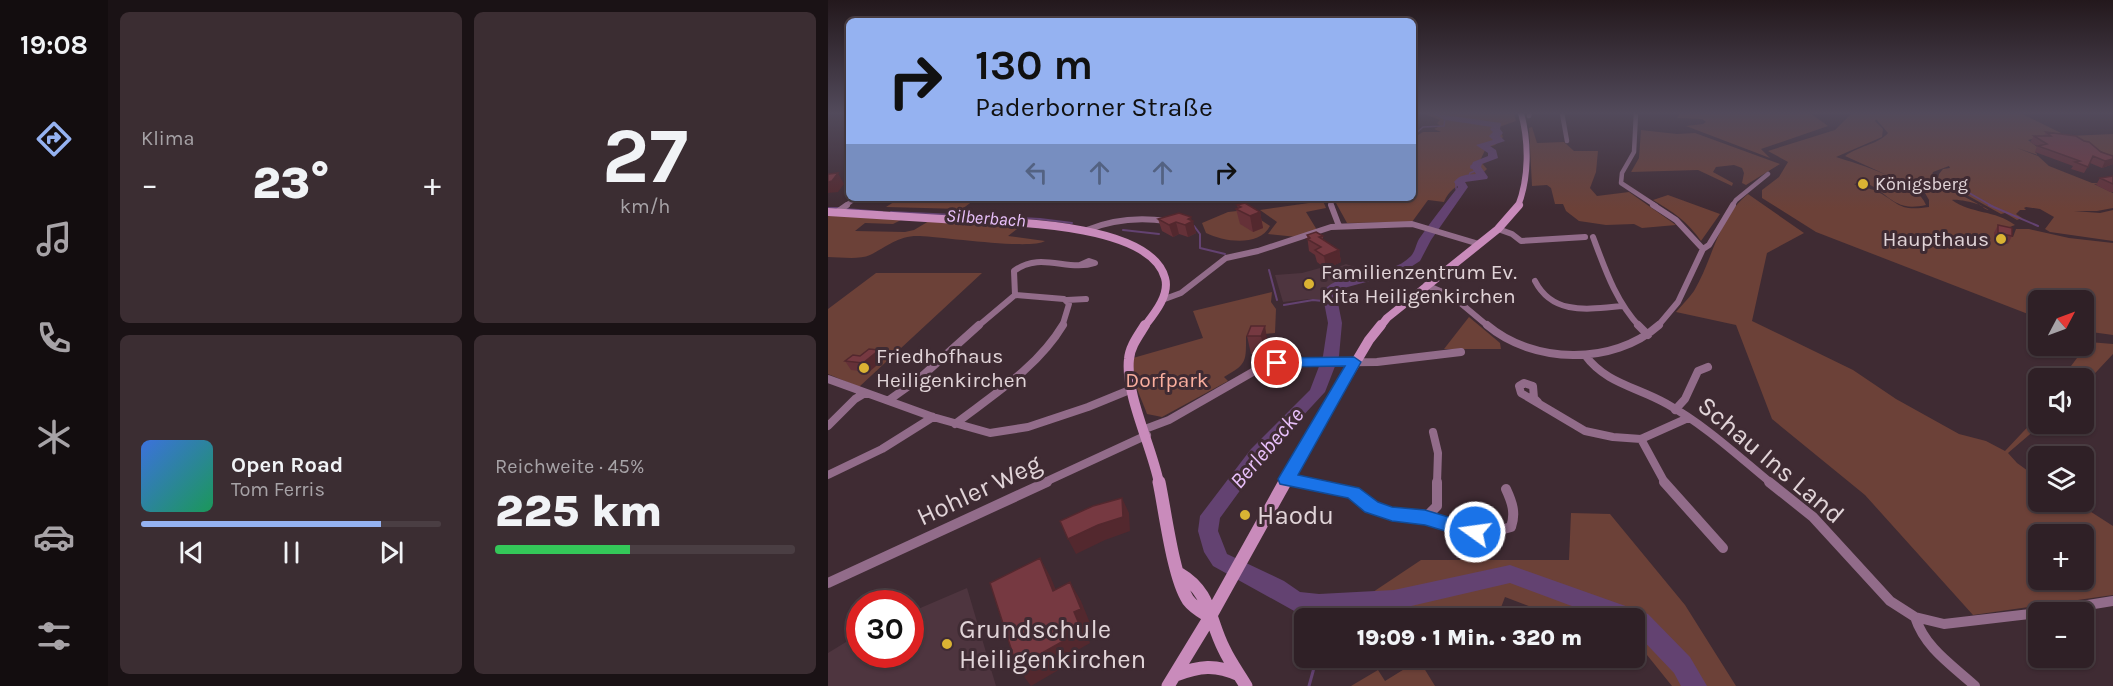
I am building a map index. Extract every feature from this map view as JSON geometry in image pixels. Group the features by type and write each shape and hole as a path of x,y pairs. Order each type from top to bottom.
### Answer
{"main road":[{"path":"1172,681 1354,362 1387,318 1498,229 1518,207 1525,189 1526,145"},
{"path":"828,212 841,210 1087,230 1119,239 1150,255 1162,268 1166,278 1166,291 1132,347 1128,372 1146,432 1182,588 1194,608 1210,617 1223,648 1242,680"},
{"path":"1172,681 1207,665 1218,666 1242,680"}],"street":[{"path":"1634,145 1632,158 1621,176 1621,183 1676,220 1703,249"},
{"path":"1426,285 1456,298 1490,328 1516,343 1534,349 1585,356 1625,346 1648,335 1669,316 1682,295 1703,249 1709,245 1736,200 1768,174"},
{"path":"841,210 852,201"},
{"path":"1330,201 1339,226"},
{"path":"1087,230 1108,223 1132,220 1172,223"},
{"path":"1162,300 1181,293 1222,260 1322,229 1339,226 1405,224 1429,227 1479,244"},
{"path":"1498,229 1512,234 1521,241 1585,237"},
{"path":"1593,237 1611,288 1648,335"},
{"path":"1015,295 1013,274 1021,266 1033,262 1080,265"},
{"path":"1535,281 1538,290 1563,308 1623,306"},
{"path":"889,400 920,378 1009,298 1015,295 1054,296 1067,300 1086,299"},
{"path":"955,424 1053,342 1067,321 1070,307 1067,300"},
{"name":"Hohler Weg","path":"828,583 1146,432 1258,369 1283,362 1377,362 1461,352"},
{"name":"Schau Ins Land","path":"1585,356 1595,369 1605,376 1675,410 1742,458 1813,517 1890,601 1915,617 1944,624 2028,614"},
{"path":"1675,410 1685,399 1698,371 1708,367"},
{"path":"828,378 933,417 990,433 1019,429 1081,410 1132,389"},
{"path":"1519,390 1586,431 1613,438 1641,440 1688,418"},
{"path":"828,426 855,399 866,393"},
{"path":"828,475 882,449 933,417"},
{"path":"1425,518 1437,506 1438,453 1433,432"},
{"path":"1641,440 1667,487 1723,548"},
{"path":"1286,479 1353,492 1371,507 1392,514 1425,518 1475,532 1508,529 1514,520 1514,514 1513,503 1506,489"},
{"path":"2094,604 2113,601"},
{"path":"1915,617 1920,633 1933,650 1975,686"}],"shaded area":[{"name":"Familienzentrum Ev. Kita Heiligenkirchen","path":"1346,264 1376,274 1336,286 1326,296 1326,302 1310,299 1283,302 1275,275 1302,273 1320,268 1328,271"},
{"name":"Grundschule Heiligenkirchen","path":"967,588 996,686 828,686 828,653 846,642 846,668 924,668 924,606"}],"green space":[{"path":"1416,145 1495,145 1486,148 1480,161 1487,169 1482,174 1458,185 1444,202 1428,200 1412,222 1347,223 1336,201 1416,201"},
{"path":"1530,145 1567,145 1574,151 1598,151 1596,172 1590,188 1597,196 1629,192 1676,225 1642,228 1634,224 1606,225 1579,221 1566,211 1563,204 1555,204 1551,188 1547,185 1532,186"},
{"path":"1640,145 1728,145 1780,164 1746,185 1742,183 1744,173 1742,168 1734,165 1716,167 1713,172 1733,183 1732,186 1698,170 1631,172 1639,158"},
{"path":"1736,145 1773,145 1761,149 1770,158"},
{"path":"1787,145 1864,145 1836,157 1887,175 1912,189 1926,205 1915,207 1900,205 1872,186 1854,184 1876,191 1899,205 1904,207 1918,208 1929,207 1929,200 1925,193 1939,183 1979,204 1952,200 1959,204 2007,220 2015,225 1994,233 2013,237 2016,229 2029,229 2069,238 2113,243 2113,335 2094,332 2094,290 2028,290 2028,314 1816,232 1762,198 1762,190 1779,177 1788,162 1768,151"},
{"path":"1867,145 2035,145 2044,152 2035,152 2038,155 2017,148 2038,156 2049,166 2092,183 2109,183 2094,184 2113,193 2113,208 2074,211 2100,213 2113,210 2113,241 2050,232 2045,229 2054,217 2040,209 2026,207 2024,208 2026,210 2020,210 2016,214 2022,218 2017,220 2005,213 2001,214 1938,179 1943,169 1950,168 1949,166 1933,172 1930,180 1920,190 1845,156"},
{"path":"2088,145 2113,145 2113,157"},
{"path":"1748,194 1804,233 1767,253 1752,321 1853,370 1896,399 1959,434 1986,441 2005,451 2028,427 2028,434 2030,434 2008,453 2028,471 2028,512 2091,512 2113,526 2113,595 2064,602 2028,602 2028,607 1973,615 1865,495 1772,419 1736,325 1676,312 1701,279 1730,215"},
{"path":"1668,195 1720,214 1701,241 1679,217 1653,200"},
{"path":"895,201 973,201 962,209 886,207"},
{"path":"1323,201 1326,208 1306,212 1317,230 1297,237 1268,234 1277,222 1260,210"},
{"path":"1246,210 1270,226 1265,233 1250,240 1241,241 1222,239 1206,233 1202,223 1228,212"},
{"path":"828,214 903,219 893,224 865,223 855,231 905,232 914,230 929,221 1022,225 1008,236 1045,241 1005,244 913,236 900,239 866,257 828,257"},
{"path":"876,273 982,273 859,387 828,374 828,309"},
{"name":"Dorfpark","path":"1272,292 1271,302 1276,309 1275,333 1246,336 1244,361 1237,369 1224,377 1228,381 1162,417 1147,414 1134,379 1133,358 1203,338 1193,311"},
{"path":"1469,317 1500,343 1501,349 1444,349"},
{"path":"2094,342 2113,344 2113,354 2094,374 2094,368 2070,368 2078,356 2094,356"},
{"path":"1571,513 1610,514 1685,605 1736,686 1672,686 1645,652 1645,608 1534,608 1505,597 1501,608 1340,608 1334,597 1364,598 1421,560 1569,560"},
{"path":"1406,668 1424,668 1435,686 1351,686 1378,670 1385,681"}],"building":[{"path":"2093,145 2101,152 2113,156 2113,159 2105,161 2093,156 2088,167 2075,162 2080,161 2038,146"},
{"path":"838,173 832,181 828,182 829,174"},
{"path":"2113,176 2113,184 2100,178"},
{"path":"1245,203 1260,212 1250,216 1236,209 1241,207 1237,205"},
{"path":"1179,213 1191,217 1188,219 1193,221 1185,225 1176,222 1169,225 1158,219"},
{"path":"1998,225 2012,228 2012,236 1998,233"},
{"path":"1316,232 1323,236 1319,237 1339,250 1324,256 1315,250 1321,247 1307,239 1310,238 1307,235"},
{"path":"1251,326 1265,326 1261,336 1247,336"},
{"path":"869,349 879,350 863,363 845,361 853,355 860,356"},
{"path":"1122,498 1123,517 1098,525 1068,539 1060,521 1093,506"},
{"path":"1040,558 1053,591 1070,582 1081,609 1074,612 1079,624 1064,632 1067,639 1017,667 990,583"}],"waterway":[{"name":"Berlebecke","path":"1481,145 1493,152 1493,158 1478,162 1476,167 1483,177 1464,178 1459,182 1463,187 1425,240 1416,258 1398,269 1339,285 1329,292 1335,323 1331,356 1317,392 1257,454 1210,516 1208,531 1214,552 1220,560 1276,588 1296,602 1319,604 1394,600 1510,574 1604,608"},
{"path":"1476,168 1471,168 1471,166 1478,162"},
{"path":"1468,178 1470,173 1477,170"},
{"path":"1459,182 1456,183 1456,189 1460,191"},
{"path":"1957,186 1992,206"},
{"path":"1989,205 2038,226"},
{"name":"Silberbach","path":"828,208 840,208"},
{"name":"Silberbach","path":"846,209 882,212"},
{"name":"Silberbach","path":"891,212 1040,219 1072,223"},
{"name":"Silberbach","path":"1194,226 1200,234 1200,248 1225,254"},
{"name":"Silberbach","path":"1123,230 1159,234"},
{"name":"Silberbach","path":"1269,270 1277,300"},
{"name":"Silberbach","path":"1284,305 1313,300 1332,302"},
{"name":"Berlebecke","path":"1296,602 1300,608"},
{"path":"1645,626 1682,665 1695,686"},
{"name":"Berlebecke","path":"1309,686 1314,668"}],"place":[{"name":"Königsberg","path":"1863,184"},
{"name":"Haupthaus","path":"2001,239"},
{"name":"Familienzentrum Ev. Kita Heiligenkirchen","path":"1309,284"},
{"name":"Friedhofhaus Heiligenkirchen","path":"864,368"},
{"name":"Haodu","path":"1245,515"},
{"name":"Grundschule Heiligenkirchen","path":"947,644"}],"route":[{"path":"1277,363 1354,362 1311,440 1286,479 1353,492 1371,507 1392,514 1425,518 1475,532"}]}
